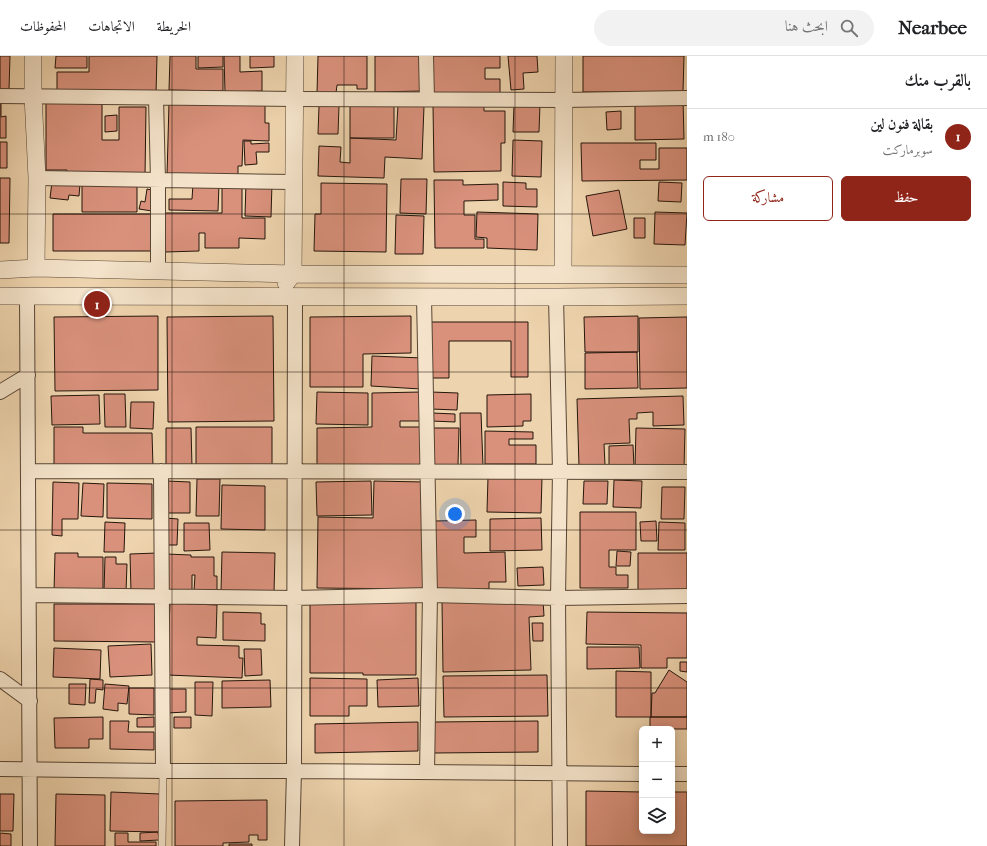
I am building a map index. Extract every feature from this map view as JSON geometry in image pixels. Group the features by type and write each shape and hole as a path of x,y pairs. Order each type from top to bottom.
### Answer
{"street":[{"path":"33,56 33,95 37,178 36,268"},
{"path":"245,297 281,290 293,274 295,56"},
{"path":"426,56 426,99"},
{"path":"563,274 564,56"},
{"path":"0,96 33,95 156,98 564,100 687,98"},
{"path":"156,98 158,271"},
{"path":"37,178 293,182"},
{"path":"0,270 36,268 293,274 687,275"},
{"path":"0,296 556,298 687,296"},
{"path":"27,296 30,846"},
{"path":"292,846 294,771 295,297"},
{"path":"424,297 430,595 427,772"},
{"path":"556,298 560,471 558,598 560,846"},
{"path":"0,392 28,375"},
{"path":"161,471 162,772"},
{"path":"28,472 687,472"},
{"path":"29,595 294,598 430,595 558,598 687,596"},
{"path":"0,679 30,701"},
{"path":"0,769 162,772 294,771 639,774"},
{"path":"675,774 687,774"}],"lane":[{"path":"162,772 162,846"}],"building":[{"path":"0,56 10,56 9,90 0,90"},
{"path":"56,56 87,56 87,68 55,68"},
{"path":"89,56 157,56 156,94 57,93 57,72 89,72"},
{"path":"170,56 196,56 196,69 223,69 223,91 169,90"},
{"path":"198,56 223,56 223,67 198,68"},
{"path":"224,56 240,56 240,72 262,71 262,91 225,92"},
{"path":"250,56 274,56 274,67 250,68"},
{"path":"318,56 367,56 367,89 357,89 357,85 337,85 336,93 317,93"},
{"path":"375,56 421,56 422,91 375,92"},
{"path":"432,56 500,56 500,68 485,68 485,79 500,79 500,93 431,93"},
{"path":"508,56 537,56 538,72 523,73 524,89 511,90"},
{"path":"583,56 684,56 683,92 583,92"},
{"path":"683,100 684,139 635,140 635,101"},
{"path":"0,103 1,117 6,116 6,138 0,138"},
{"path":"46,103 102,104 102,140 119,140 119,107 146,107 145,176 67,175 67,170 46,170"},
{"path":"169,103 265,105 265,123 269,123 269,141 243,140 242,166 238,166 238,178 167,176"},
{"path":"350,104 394,104 394,138 350,138"},
{"path":"514,104 540,104 539,132 513,132"},
{"path":"398,105 424,106 422,159 385,157 384,178 318,176 319,146 341,147 340,162 350,163 350,138 396,140"},
{"path":"433,105 484,105 484,111 505,111 505,143 501,143 501,171 434,172"},
{"path":"319,106 339,106 338,134 318,134"},
{"path":"621,111 621,129 607,130 606,112"},
{"path":"117,115 117,131 105,132 105,116"},
{"path":"513,140 542,141 541,177 512,176"},
{"path":"244,141 251,141 251,144 269,143 269,152 256,152 257,164 245,165"},
{"path":"0,142 7,142 7,168 0,168"},
{"path":"581,143 656,143 656,160 640,160 640,169 659,169 659,148 687,148 687,180 582,181"},
{"path":"0,178 10,178 9,243 0,243"},
{"path":"401,179 427,179 426,214 400,213"},
{"path":"434,180 463,180 463,185 498,184 498,200 464,201 464,215 475,215 475,239 484,239 484,248 435,248"},
{"path":"52,182 80,184 79,196 69,195 68,200 50,198"},
{"path":"82,182 137,182 137,212 82,212"},
{"path":"246,182 272,183 271,217 245,216"},
{"path":"503,182 526,183 526,189 537,189 537,207 503,206"},
{"path":"659,182 682,183 681,202 658,201"},
{"path":"321,183 387,184 386,252 314,251 315,214 321,214"},
{"path":"193,184 219,184 218,211 169,210 169,199 192,199"},
{"path":"222,187 242,187 242,218 265,218 265,239 239,238 239,248 205,248 205,233 199,233 199,251 165,252 165,213 222,213"},
{"path":"147,189 156,191 152,211 139,209 141,201 145,202"},
{"path":"619,190 627,229 593,236 586,196"},
{"path":"477,212 538,214 537,250 487,248 487,238 476,237"},
{"path":"655,212 687,213 685,245 654,244"},
{"path":"53,214 156,214 156,251 53,251"},
{"path":"396,215 424,216 423,254 395,254"},
{"path":"634,218 645,218 645,238 634,238"},
{"path":"158,316 158,390 55,391 54,317"},
{"path":"273,316 274,421 168,422 167,317"},
{"path":"411,316 411,353 363,354 363,387 310,387 310,317"},
{"path":"638,316 638,352 585,352 584,317"},
{"path":"687,317 687,388 640,389 639,318"},
{"path":"431,322 528,322 528,377 511,377 511,341 449,341 449,378 431,378"},
{"path":"637,352 638,388 585,389 585,353"},
{"path":"372,356 423,358 421,389 371,386"},
{"path":"317,392 368,393 368,425 316,424"},
{"path":"421,392 422,421 400,421 400,427 423,427 423,466 317,467 317,428 372,427 372,393"},
{"path":"431,392 458,393 457,410 431,409"},
{"path":"104,394 125,394 126,427 105,427"},
{"path":"531,394 531,421 523,421 523,426 487,427 487,395"},
{"path":"99,395 100,424 52,425 51,396"},
{"path":"683,396 684,425 653,426 653,412 637,413 637,419 629,419 630,443 604,444 605,465 579,466 577,399"},
{"path":"131,402 154,402 153,429 130,428"},
{"path":"432,413 455,414 455,422 431,421"},
{"path":"460,413 481,413 483,466 461,466"},
{"path":"54,427 83,427 83,433 152,433 153,467 54,467"},
{"path":"196,427 272,427 272,466 196,465"},
{"path":"166,428 191,428 192,467 166,467"},
{"path":"433,428 459,428 458,465 432,465"},
{"path":"636,428 685,429 684,468 635,467"},
{"path":"485,431 533,432 533,439 509,439 509,445 536,445 536,464 485,464"},
{"path":"633,445 634,467 609,467 609,446"},
{"path":"488,477 542,478 541,513 487,512"},
{"path":"197,479 220,479 219,516 196,516"},
{"path":"614,480 642,481 641,508 613,507"},
{"path":"167,481 190,482 190,513 166,513"},
{"path":"371,481 372,515 317,516 316,482"},
{"path":"374,481 424,482 423,589 317,588 318,517 373,518"},
{"path":"584,481 608,481 607,504 583,504"},
{"path":"53,482 79,483 78,519 62,519 62,536 52,535"},
{"path":"83,483 104,484 103,517 81,516"},
{"path":"107,483 152,484 152,519 107,518"},
{"path":"222,485 265,486 265,530 221,529"},
{"path":"662,487 685,487 684,519 661,519"},
{"path":"580,512 636,512 636,550 609,550 609,567 616,567 616,575 628,575 628,588 580,588"},
{"path":"165,518 178,519 177,545 164,545"},
{"path":"541,518 542,550 490,551 490,519"},
{"path":"476,520 476,537 464,537 464,553 505,552 506,582 489,582 489,589 436,590 435,521"},
{"path":"656,521 657,541 641,541 640,522"},
{"path":"105,522 125,523 124,552 104,552"},
{"path":"659,522 685,523 685,550 658,550"},
{"path":"184,523 209,523 210,550 184,551"},
{"path":"617,551 631,552 630,566 616,566"},
{"path":"222,552 275,553 274,593 221,592"},
{"path":"55,553 78,553 78,557 103,557 103,592 54,592"},
{"path":"157,553 158,591 131,592 130,554"},
{"path":"638,553 687,553 687,591 638,591"},
{"path":"166,554 191,555 191,557 214,557 214,576 217,576 217,593 194,592 195,575 192,575 192,590 165,590"},
{"path":"105,557 116,557 116,564 127,564 126,592 104,591"},
{"path":"543,567 544,585 518,586 517,568"},
{"path":"543,600 544,616 529,617 531,670 443,672 442,602"},
{"path":"310,601 416,602 416,675 310,673"},
{"path":"170,603 217,605 216,638 197,637 197,645 239,646 239,658 243,658 242,678 167,675"},
{"path":"54,604 156,604 156,642 54,641"},
{"path":"223,612 261,613 261,624 265,624 265,641 223,640"},
{"path":"587,612 687,613 687,658 667,658 667,668 641,668 641,645 586,644"},
{"path":"532,623 543,623 543,641 533,641"},
{"path":"151,644 152,675 110,677 108,646"},
{"path":"587,647 639,647 640,668 587,669"},
{"path":"54,648 101,650 100,679 53,677"},
{"path":"244,649 261,649 262,675 245,676"},
{"path":"680,662 687,662 687,672 680,671"},
{"path":"669,670 687,682 687,715 686,717 651,717 652,693 655,693"},
{"path":"616,671 651,672 651,717 616,717"},
{"path":"547,675 548,716 444,717 443,676"},
{"path":"310,678 367,679 367,706 349,706 349,716 310,716"},
{"path":"418,678 419,706 378,707 377,680"},
{"path":"90,679 103,680 103,690 96,689 95,703 89,703"},
{"path":"270,680 271,707 222,708 222,681"},
{"path":"195,682 213,682 212,716 195,715"},
{"path":"69,684 86,684 85,705 69,704"},
{"path":"105,684 129,686 127,704 118,703 118,711 103,709"},
{"path":"129,688 154,688 154,715 129,714"},
{"path":"166,689 186,689 186,712 167,713"},
{"path":"103,717 103,739 89,739 89,748 55,748 54,718"},
{"path":"154,717 154,727 137,727 137,718"},
{"path":"174,717 191,717 191,728 174,728"},
{"path":"650,717 687,717 687,729 675,729 675,726 650,726"},
{"path":"110,721 129,721 128,732 154,732 154,750 110,749"},
{"path":"538,721 538,752 434,753 434,722"},
{"path":"418,722 418,751 315,753 315,724"},
{"path":"586,791 639,792 639,834 675,834 675,792 687,792 687,846 586,846"},
{"path":"111,792 160,794 159,832 110,831"},
{"path":"0,794 14,794 13,831 0,831"},
{"path":"56,794 105,795 105,846 55,846"},
{"path":"267,800 267,840 258,840 258,835 249,835 249,842 223,843 223,846 175,846 175,801"},
{"path":"158,832 159,840 140,841 140,833"},
{"path":"0,833 11,834 11,846 0,846"},
{"path":"115,833 128,833 128,842 156,842 156,846 115,846"},
{"path":"229,844 252,844 252,846 229,846"}],"place":[{"name":"بقالة فنون لين","path":"97,304"}]}
